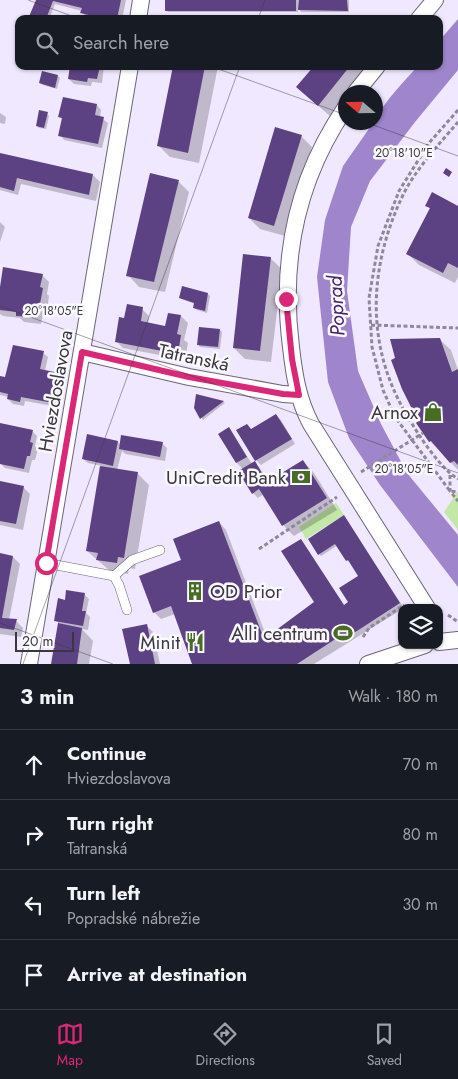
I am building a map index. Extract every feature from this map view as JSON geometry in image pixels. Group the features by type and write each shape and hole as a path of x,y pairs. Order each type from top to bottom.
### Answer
{"street":[{"path":"139,15 141,0"},
{"path":"422,15 435,0"},
{"name":"Hviezdoslavova","path":"29,664 129,70"},
{"path":"362,85 374,70"},
{"path":"338,118 330,129 317,156 305,186 294,226 286,299 292,359 299,395 311,424 424,604"},
{"name":"Tatranská","path":"82,352 189,377 283,394 299,395"},
{"path":"368,664 413,649"}],"lane":[{"path":"114,576 132,560 160,550"},
{"path":"46,563 114,576"},
{"path":"114,576 127,610"}],"path":[{"path":"458,110 429,142 399,191 378,246 369,298 372,347 383,390 395,417 458,501"},
{"path":"458,122 435,148 404,194 383,245 376,294 376,325 383,364 396,398 418,435 450,474 458,479"},
{"path":"371,325 458,328"},
{"path":"356,476 423,433"},
{"path":"450,474 450,491"},
{"path":"450,491 458,492"},
{"path":"259,549 340,496"},
{"path":"363,637 369,628 407,603"},
{"path":"448,615 457,622"}],"green space":[{"path":"458,491 458,530 444,512"},
{"path":"336,503 344,515 306,539 299,527"}],"water":[{"name":"Poprad","path":"458,19 458,70 370,181 351,227 347,291 358,371 381,424 407,473 458,535 458,587 380,485 349,438 328,382 317,277 325,220 343,166 368,130 383,130 383,107 414,70 443,70 443,36"}],"building":[{"path":"36,0 121,0 118,15 88,15 80,13 82,8 53,1 48,15 30,15"},
{"path":"165,0 296,0 296,11 165,11"},
{"path":"299,0 347,0 348,11 298,10"},
{"path":"69,70 99,70 97,79 88,78 87,82 68,79"},
{"path":"172,70 204,70 188,153 157,146"},
{"path":"311,70 347,70 318,106 296,87"},
{"path":"42,71 58,75 55,88 39,83"},
{"path":"63,97 97,104 95,115 104,117 98,144 58,136 62,118 58,117"},
{"path":"39,110 48,112 44,128 36,126"},
{"path":"275,127 302,135 274,226 248,218"},
{"path":"0,153 93,174 89,195 17,178 14,191 0,187"},
{"path":"446,168 452,172 449,177 443,173"},
{"path":"150,173 179,180 154,282 126,276"},
{"path":"432,192 458,206 458,268 448,263 443,273 406,254 430,208 425,206"},
{"path":"243,254 271,257 260,351 233,348"},
{"path":"3,267 43,274 40,287 43,288 40,304 37,303 35,317 16,316 16,312 0,310 0,287"},
{"path":"182,286 208,293 205,311 193,308 194,303 179,298"},
{"path":"127,304 143,307 141,321 165,326 168,313 181,315 177,334 181,335 178,354 115,342 119,317 124,318"},
{"path":"199,327 220,329 218,347 197,345"},
{"path":"440,338 452,372 458,369 458,465 454,461 450,463 431,441 429,442 416,423 418,421 402,389 391,360 395,358 390,339"},
{"path":"13,345 44,351 40,369 59,373 53,403 21,397 20,402 7,399 8,394 0,392 0,376 5,377"},
{"path":"196,394 224,401 200,419 194,408"},
{"path":"276,414 292,439 255,461 236,430 247,424 251,429"},
{"path":"0,423 33,430 30,442 33,443 30,456 27,456 24,469 0,464"},
{"path":"229,427 247,457 236,463 218,434"},
{"path":"87,434 118,441 113,466 82,459"},
{"path":"121,435 163,442 160,457 119,449"},
{"path":"303,460 327,498 282,526 259,489 252,494 238,471 255,461 267,482"},
{"path":"100,466 138,472 124,558 118,557 117,563 96,560 98,553 86,551"},
{"path":"0,481 24,486 16,524 0,521"},
{"path":"344,515 400,603 340,642 337,638 297,664 192,664 171,606 153,613 139,576 181,560 173,539 219,521 264,639 314,602 281,551 301,539 344,605 348,602 339,588 358,576 348,560 346,561 335,544 318,555 308,539"},
{"path":"0,553 13,556 2,618 17,619 14,630 0,628"},
{"path":"66,590 85,593 82,611 86,611 83,626 54,621 58,598 65,600"},
{"path":"58,623 82,628 77,664 51,664"},
{"path":"147,624 155,664 130,664 122,629"}],"place":[{"name":"Arnox","path":"433,412"},
{"name":"UniCredit Bank","path":"301,477"},
{"name":"OD Prior","path":"195,591"},
{"name":"Alli centrum","path":"343,633"},
{"name":"Minit","path":"195,642"}],"route":[{"path":"46,563 82,352 189,377 286,395 299,395 292,359 286,299"}]}
